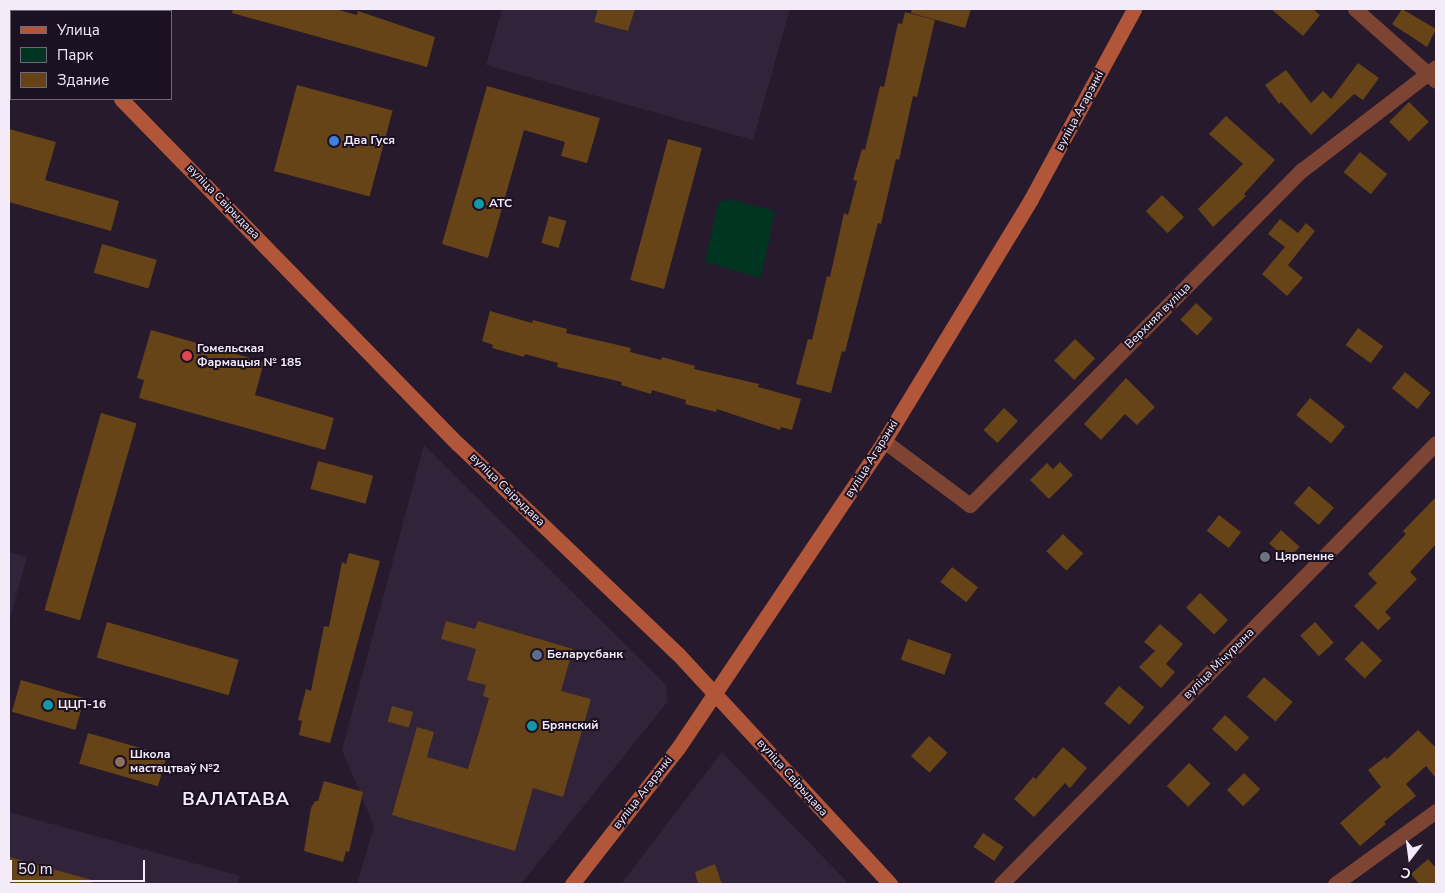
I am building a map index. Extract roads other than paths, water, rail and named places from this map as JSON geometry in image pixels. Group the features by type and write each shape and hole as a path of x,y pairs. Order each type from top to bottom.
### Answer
{"main road":[{"name":"вуліца Агарэнкі","path":"572,884 716,695 884,441 1031,199 1134,9"},
{"name":"вуліца Свірыдава","path":"122,100 458,444 678,654 890,884"}],"street":[{"path":"1355,9 1371,14 1433,74"},
{"name":"Верхняя вуліца","path":"884,441 970,505 1302,170 1433,74"},
{"name":"вуліца Мічурына","path":"1001,884 1436,443"},
{"path":"1335,884 1436,811"}],"place":[{"name":"Два Гуся","path":"334,141"},
{"name":"АТС","path":"479,204"},
{"name":"Гомельская Фармацыя № 185","path":"187,356"},
{"name":"Цярпенне","path":"1265,557"},
{"name":"Беларусбанк","path":"537,655"},
{"name":"ЦЦП-16","path":"48,705"},
{"name":"Брянский","path":"532,726"},
{"name":"Школа мастацтваў №2","path":"120,762"}],"district":[{"name":"ВАЛАТАВА","path":"236,799"}]}
